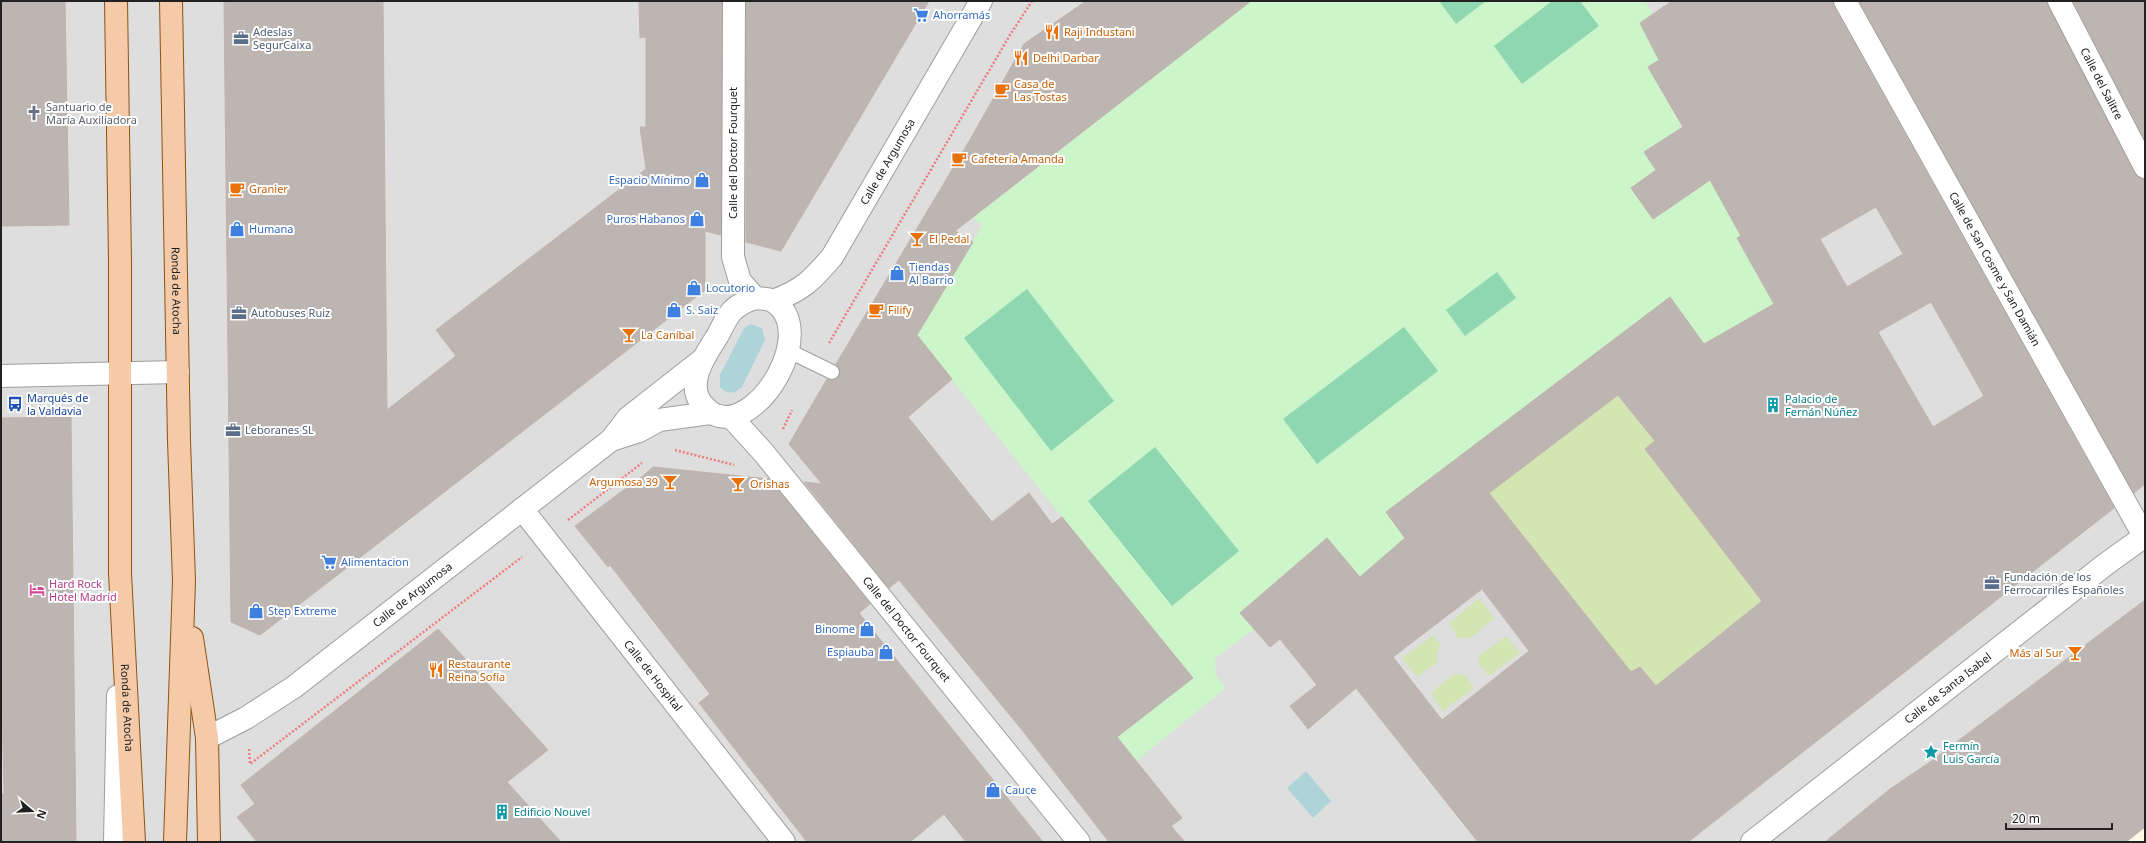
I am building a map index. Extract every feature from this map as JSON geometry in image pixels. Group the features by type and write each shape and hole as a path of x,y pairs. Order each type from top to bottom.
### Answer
{"main road":[{"name":"Ronda de Atocha","path":"116,1 120,373 120,573 134,842"},
{"name":"Ronda de Atocha","path":"171,1 178,372 184,581 175,842"},
{"name":"Ronda de Atocha","path":"184,581 207,738 209,842"}],"street":[{"name":"Calle del Doctor Fourquet","path":"734,1 733,257 740,281 764,300"},
{"name":"Calle de Argumosa","path":"764,300 793,294 812,281 832,257 981,1"},
{"name":"Calle de San Cosme y San Damián","path":"1845,1 2145,536"},
{"name":"Calle del Salitre","path":"2059,1 2145,167"},
{"path":"764,300 788,314 791,335 789,351 766,394 752,408 732,418 721,417 710,413 698,399 696,380 702,360 731,312 742,302 764,300"},
{"name":"Calle de Argumosa","path":"207,738 246,718 294,687 611,440 628,418 702,360"},
{"path":"1,376 178,372"},
{"name":"Calle de Argumosa","path":"611,440 639,431 660,420 710,413"},
{"name":"Calle del Doctor Fourquet","path":"732,418 768,459 1079,842"},
{"name":"Calle de Hospital","path":"522,509 784,842"},
{"name":"Calle de Santa Isabel","path":"1767,838 2106,564 2145,536"},
{"name":"Ronda de Atocha","path":"115,842 120,573"}],"lane":[{"path":"789,351 832,372"}],"path":[{"path":"817,364 1006,42 1032,1"},
{"path":"781,433 795,405"},
{"path":"671,449 738,466"},
{"path":"246,718 250,764 645,461"}],"shaded area":[{"path":"1,1 2145,1 2145,842 1,842"},
{"path":"521,563 743,842 561,842 507,782 548,750 438,629"},
{"path":"2145,827 2145,842 2126,842"}],"green space":[{"path":"1251,1 1645,1 1653,14 1640,23 1659,60 1648,67 1680,123 1678,130 1644,152 1656,170 1632,188 1653,219 1713,178 1756,207 1732,219 1741,236 1738,238 1785,298 1690,353 1656,365 1386,512 1405,538 1360,577 1327,538 1241,612 1255,629 1215,658 1216,676 1226,688 1136,761 1117,737 1192,679 917,336 982,226 973,218"},
{"path":"1439,1 1486,1 1456,24"},
{"path":"1552,1 1580,1 1599,26 1522,84 1494,46"},
{"path":"1497,272 1516,298 1465,336 1446,310"},
{"path":"1027,289 1114,401 1051,451 964,338"},
{"path":"1404,327 1438,371 1317,464 1283,419"},
{"path":"1618,395 1655,441 1645,449 1772,593 1656,686 1640,667 1631,672 1489,493"},
{"path":"1155,447 1239,551 1172,606 1088,501"},
{"path":"1479,598 1494,618 1471,638 1458,638 1449,623"},
{"path":"1433,635 1441,645 1437,654 1438,662 1417,677 1402,658"},
{"path":"1506,636 1520,653 1489,676 1479,664 1479,656"},
{"path":"1453,675 1465,675 1474,688 1443,711 1431,693"}],"water":[{"path":"751,324 762,328 765,340 742,387 731,393 725,391 720,387 720,375 744,328"},
{"path":"1306,771 1331,801 1313,818 1287,788"}],"building":[{"name":"Santuario de María Auxiliadora","path":"1,1 65,1 69,225 1,226"},
{"path":"224,1 383,1 387,410 456,356 436,330 646,169 640,127 646,127 646,37 640,38 639,1 722,1 721,235 705,231 705,290 260,635 231,622"},
{"path":"746,1 929,1 781,251 746,242"},
{"path":"1086,1 1251,1 955,231 973,242 917,335 952,379 908,417 992,522 1029,493 1052,524 1062,517 1193,678 1117,737 1182,818 1171,826 1185,842 1109,842 1022,730 899,580 889,588 804,482 822,484 789,444 827,379 833,380 839,376 840,371 836,364 971,138 1024,44"},
{"path":"1672,1 1833,1 1834,7 2114,508 1688,842 1478,842 1356,688 1308,729 1290,706 1317,685 1280,639 1270,647 1240,613 1327,538 1360,577 1405,538 1386,512 1670,297 1704,344 1774,304 1737,238 1741,236 1710,180 1653,219 1631,188 1656,170 1644,152 1683,127 1648,67 1659,60 1640,23","holes":["1876,207 1903,254 1847,287 1820,239","1931,302 1984,396 1933,427 1878,332","1618,395 1655,441 1645,449 1762,601 1656,686 1640,667 1631,672 1489,493","1482,589 1529,651 1442,720 1393,657"]},
{"path":"1859,1 2047,1 2134,173 2139,178 2145,179 2145,484 2134,493"},
{"path":"2073,1 2145,1 2145,140"},
{"path":"71,417 76,842 1,842 1,794 4,794 1,655 1,418"},
{"path":"653,467 769,479 870,604 859,613 1043,842 966,842 944,814 910,842 807,842 699,703 710,694 610,565 608,567 575,526"},
{"path":"2145,600 2145,827 2126,842 1825,842 1890,789 1930,762"},
{"path":"438,629 548,750 507,782 561,842 257,842 237,817 255,804 241,785"}],"place":[{"name":"Ahorramás","path":"921,15"},
{"name":"Raji Industani","path":"1052,32"},
{"name":"Adeslas SegurCaixa","path":"241,38"},
{"name":"Delhi Darbar","path":"1021,58"},
{"name":"Casa de Las Tostas","path":"1002,90"},
{"name":"Santuario de María Auxiliadora","path":"34,113"},
{"name":"Cafetería Amanda","path":"959,159"},
{"name":"Espacio Mínimo","path":"702,180"},
{"name":"Granier","path":"237,189"},
{"name":"Puros Habanos","path":"697,219"},
{"name":"Humana","path":"237,229"},
{"name":"El Pedal","path":"917,239"},
{"name":"Tiendas Al Barrio","path":"897,273"},
{"name":"Locutorio","path":"694,288"},
{"name":"S. Saiz","path":"674,310"},
{"name":"Filify","path":"876,310"},
{"name":"Autobuses Ruiz","path":"239,313"},
{"name":"La Caníbal","path":"629,335"},
{"name":"Marqués de la Valdavia","path":"15,404"},
{"name":"Palacio de Fernán Núñez","path":"1773,405"},
{"name":"Leboranes SL","path":"233,430"},
{"name":"Argumosa 39","path":"670,482"},
{"name":"Orishas","path":"738,484"},
{"name":"Alimentacion","path":"329,562"},
{"name":"Fundación de los Ferrocarriles Españoles","path":"1992,583"},
{"name":"Hard Rock Hotel Madrid","path":"37,590"},
{"name":"Step Extreme","path":"256,611"},
{"name":"Binome","path":"867,629"},
{"name":"Espiauba","path":"886,652"},
{"name":"Más al Sur","path":"2075,653"},
{"name":"Restaurante Reina Sofía","path":"436,670"},
{"name":"Fermín Luis García","path":"1931,752"},
{"name":"Cauce","path":"993,790"},
{"name":"Edificio Nouvel","path":"502,812"}]}
